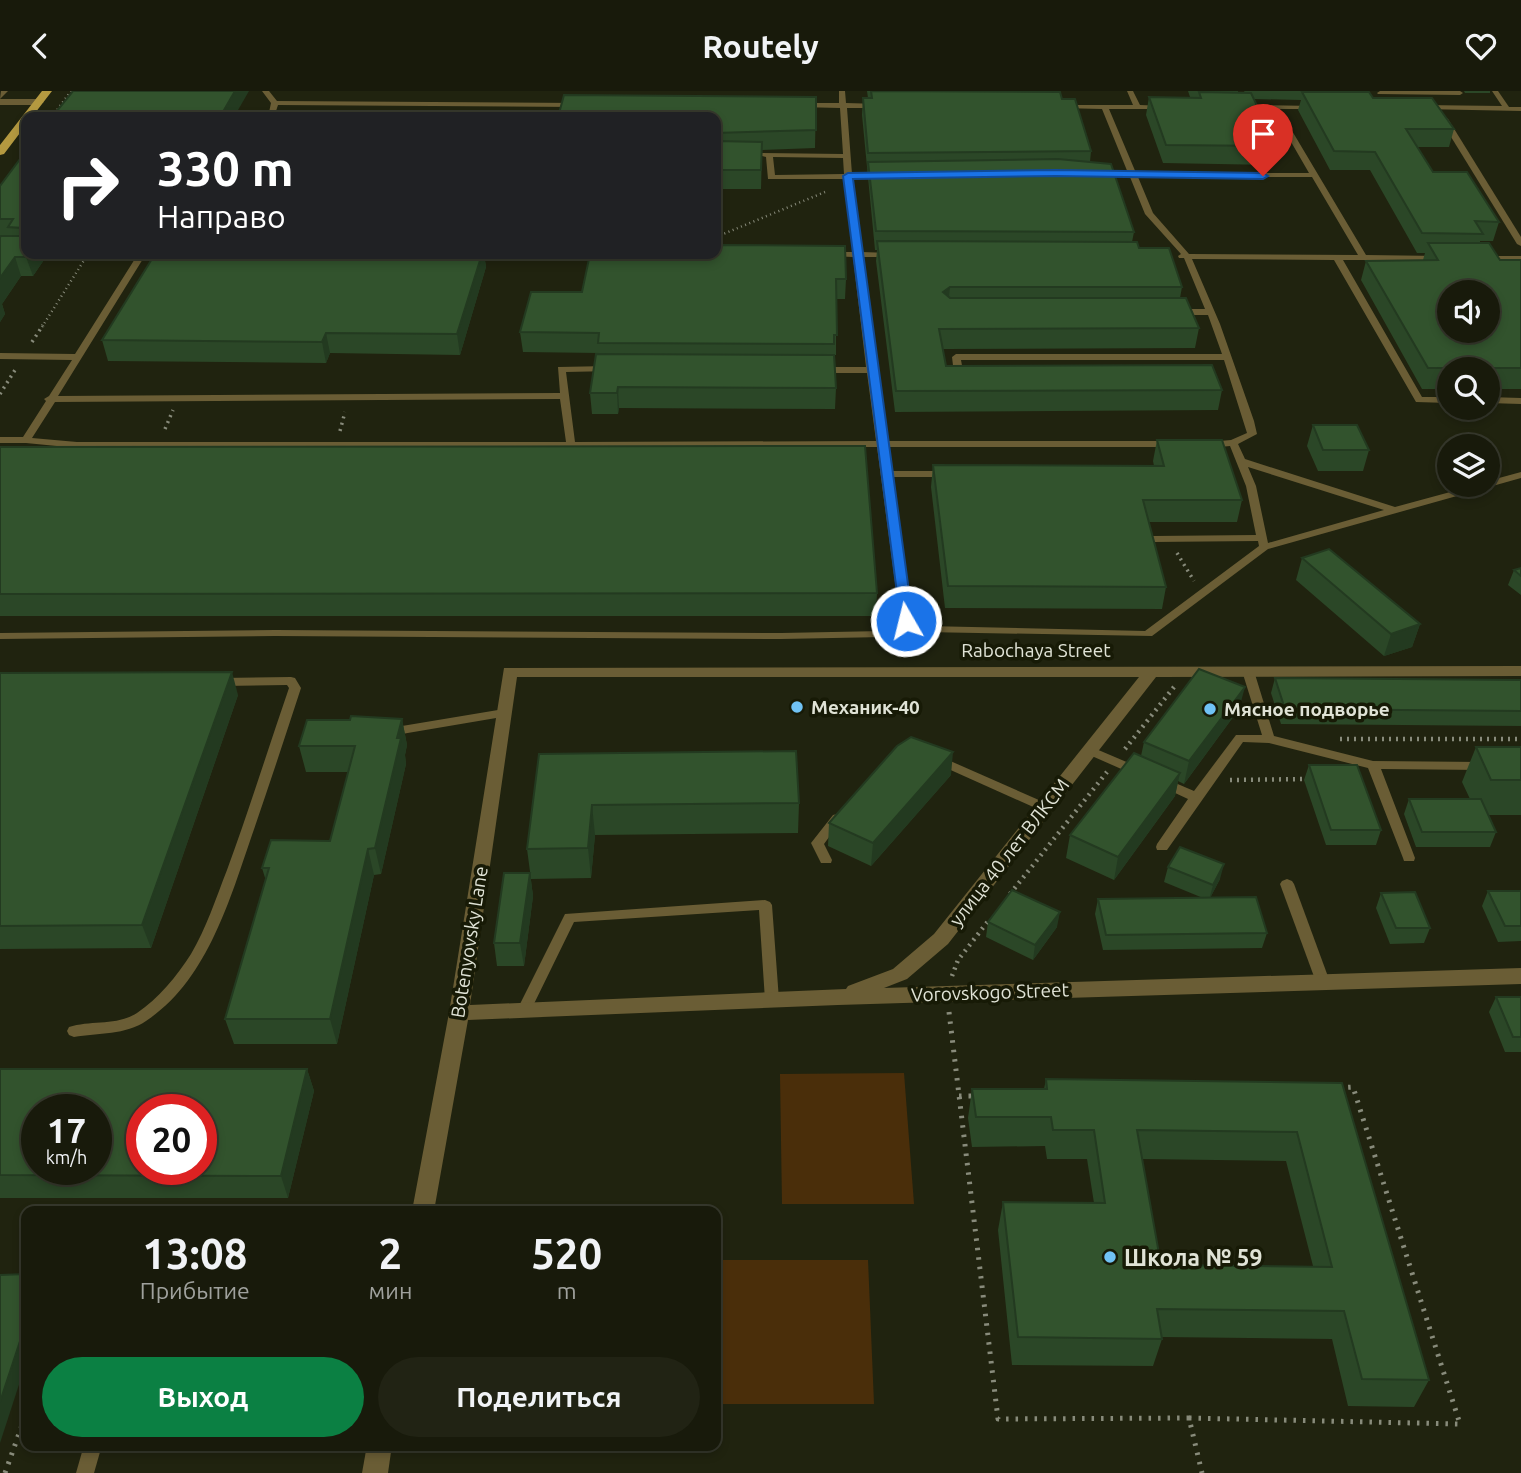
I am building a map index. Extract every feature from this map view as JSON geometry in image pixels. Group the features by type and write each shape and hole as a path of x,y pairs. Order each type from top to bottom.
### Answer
{"main road":[{"path":"32,112 47,91"},
{"path":"0,152 21,126"}],"street":[{"path":"0,99 39,102"},
{"name":"улица 40 лет ВЛКСМ","path":"838,997 900,974 941,939 1152,671"},
{"name":"Rabochaya Street","path":"510,672 1521,671"},
{"name":"Botenyovsky Lane","path":"424,1206 459,1013 510,672"},
{"name":"Vorovskogo Street","path":"459,1013 946,993 1521,976"},
{"path":"375,1473 379,1451"}],"lane":[{"path":"0,99 5,91"},
{"path":"265,91 275,103 588,105"},
{"path":"519,104 523,91"},
{"path":"842,91 848,179 906,621"},
{"path":"1130,91 1138,107"},
{"path":"1495,91 1506,108"},
{"path":"1378,92 1459,92 1471,107"},
{"path":"1378,92 1392,100"},
{"path":"272,112 275,103"},
{"path":"1050,107 1063,103 1105,107 1178,107"},
{"path":"1231,107 1243,103 1275,107 1323,107"},
{"path":"503,112 506,104"},
{"path":"792,106 886,106"},
{"path":"1105,107 1149,214 1187,256 1211,312 1252,435 1233,443 1198,445"},
{"path":"1275,107 1363,257"},
{"path":"1414,107 1521,109"},
{"path":"1437,107 1521,244"},
{"path":"756,155 847,156"},
{"path":"769,156 771,177 848,179 890,176"},
{"path":"1095,175 1315,175"},
{"path":"821,254 899,255"},
{"path":"1173,256 1458,258"},
{"path":"1338,257 1419,400 1437,400"},
{"path":"1470,258 1521,258"},
{"path":"26,440 49,399 139,259"},
{"path":"1169,312 1211,312"},
{"path":"0,356 76,356"},
{"path":"973,374 959,374 956,357 1227,357"},
{"path":"571,445 561,369 615,369"},
{"path":"804,370 872,370"},
{"path":"1220,376 1233,376"},
{"path":"49,399 564,396"},
{"path":"1500,400 1521,401"},
{"path":"0,440 77,445 1185,445"},
{"path":"1233,443 1251,486 1263,543"},
{"path":"1240,461 1396,511"},
{"path":"886,474 955,474"},
{"path":"1500,481 1521,475"},
{"path":"1153,539 1263,543 1445,497"},
{"path":"906,621 924,629 1148,634 1202,594 1263,543"},
{"path":"0,636 382,633 885,635 906,621"},
{"path":"1248,671 1269,739"},
{"path":"74,1031 132,1022 144,1015 170,989 200,951 235,861 295,688 291,681 208,682"},
{"path":"374,733 401,732 504,713"},
{"path":"1162,847 1240,738 1269,739 1373,765 1494,766"},
{"path":"1089,750 1196,797"},
{"path":"920,755 934,757 1044,807"},
{"path":"1373,765 1409,858"},
{"path":"826,860 817,843 850,803"},
{"path":"1287,884 1323,982"},
{"path":"524,1010 570,917 765,905 772,1000"},
{"path":"85,1473 91,1451"}],"path":[{"path":"56,112 71,91"},
{"path":"721,235 848,179"},
{"path":"0,394 85,259"},
{"path":"1168,539 1202,594"},
{"path":"1007,897 1180,680"},
{"path":"1339,739 1521,739"},
{"path":"1208,781 1312,779"},
{"path":"991,918 958,960 946,993 998,1419 1189,1418 1460,1424 1353,1087 1326,1088"},
{"path":"959,1096 986,1095"},
{"path":"1189,1418 1202,1473"},
{"path":"5,1473 21,1434"}],"shaded area":[{"path":"904,1073 914,1204 782,1204 780,1074"},
{"path":"721,1260 868,1260 874,1404 721,1404"}],"building":[{"path":"73,91 235,91 223,112 56,112"},
{"path":"871,91 1060,92 1062,99 1075,99 1091,151 868,153 863,98 872,98"},
{"path":"1199,92 1251,93 1276,146 1166,145 1149,97 1201,98"},
{"path":"1302,92 1369,92 1373,98 1432,98 1454,129 1406,129 1433,172 1467,172 1499,222 1475,221 1483,234 1422,233 1375,152 1334,151"},
{"path":"564,95 816,97 816,130 721,133 721,112 559,112"},
{"path":"721,141 762,142 761,170 721,170"},
{"path":"21,158 21,228 8,227 13,219 0,219 0,186"},
{"path":"1058,159 1111,164 1134,232 876,231 868,162"},
{"path":"21,236 21,257 15,257 0,278 0,237"},
{"path":"877,241 1137,242 1139,248 1169,248 1182,287 950,287 943,292 950,298 1186,298 1199,328 939,329 946,366 1212,365 1222,390 896,391"},
{"path":"1428,243 1489,243 1500,260 1521,260 1521,368 1500,368 1500,357 1437,357 1437,368 1428,368 1366,261 1438,260"},
{"path":"721,245 845,246 846,279 836,279 837,335 834,335 834,344 598,343 599,333 520,332 531,292 582,292 589,259 721,259"},
{"path":"152,259 480,259 457,334 326,333 322,342 102,340"},
{"path":"596,354 834,355 836,388 618,387 617,393 590,393"},
{"path":"1313,425 1357,425 1369,450 1323,450"},
{"path":"1157,440 1222,440 1242,500 1143,500 1166,587 948,586 933,465 1164,466"},
{"path":"865,446 877,593 0,594 0,447"},
{"path":"1329,549 1420,624 1391,634 1302,558"},
{"path":"1199,669 1245,687 1189,761 1144,742"},
{"path":"232,672 142,925 0,926 0,673"},
{"path":"1275,678 1521,680 1521,711 1285,709"},
{"path":"351,716 402,719 397,738 401,738 375,848 368,849 330,1019 225,1019 269,868 262,868 271,840 330,841 355,746 299,746 307,720 350,720"},
{"path":"911,737 953,752 873,843 829,823 897,746"},
{"path":"1476,747 1521,747 1521,780 1491,780"},
{"path":"796,751 799,803 592,805 588,848 527,849 539,754"},
{"path":"1134,753 1180,773 1118,857 1070,835"},
{"path":"1309,765 1357,765 1381,830 1331,830"},
{"path":"1409,799 1481,799 1496,832 1422,832"},
{"path":"1180,847 1224,864 1213,885 1168,867"},
{"path":"504,873 530,873 520,943 494,943"},
{"path":"1012,890 1060,912 1035,945 988,922"},
{"path":"1488,891 1521,891 1521,926 1505,926"},
{"path":"1415,892 1430,928 1396,928 1381,893"},
{"path":"1256,897 1267,933 1106,935 1098,899"},
{"path":"1496,997 1521,997 1521,1037 1513,1037"},
{"path":"0,1069 307,1069 281,1176 217,1176 217,1094 126,1094 126,1175 112,1175 112,1094 21,1094 21,1175 0,1175"},
{"path":"1046,1079 1342,1083 1429,1380 1362,1379 1344,1311 1157,1309 1162,1339 1018,1337 1003,1202 1105,1203 1094,1130 1053,1130 1051,1117 976,1117 972,1089 1047,1089","holes":["1137,1130 1297,1132 1332,1267 1161,1265"]},
{"path":"21,1274 21,1338 0,1402 0,1275"}],"place":[{"name":"Механик-40","path":"797,707"},
{"name":"Мясное подворье","path":"1210,709"},
{"name":"Школа № 59","path":"1110,1257"}],"route":[{"path":"906,621 867,340 848,176 1056,173 1263,176"}]}
